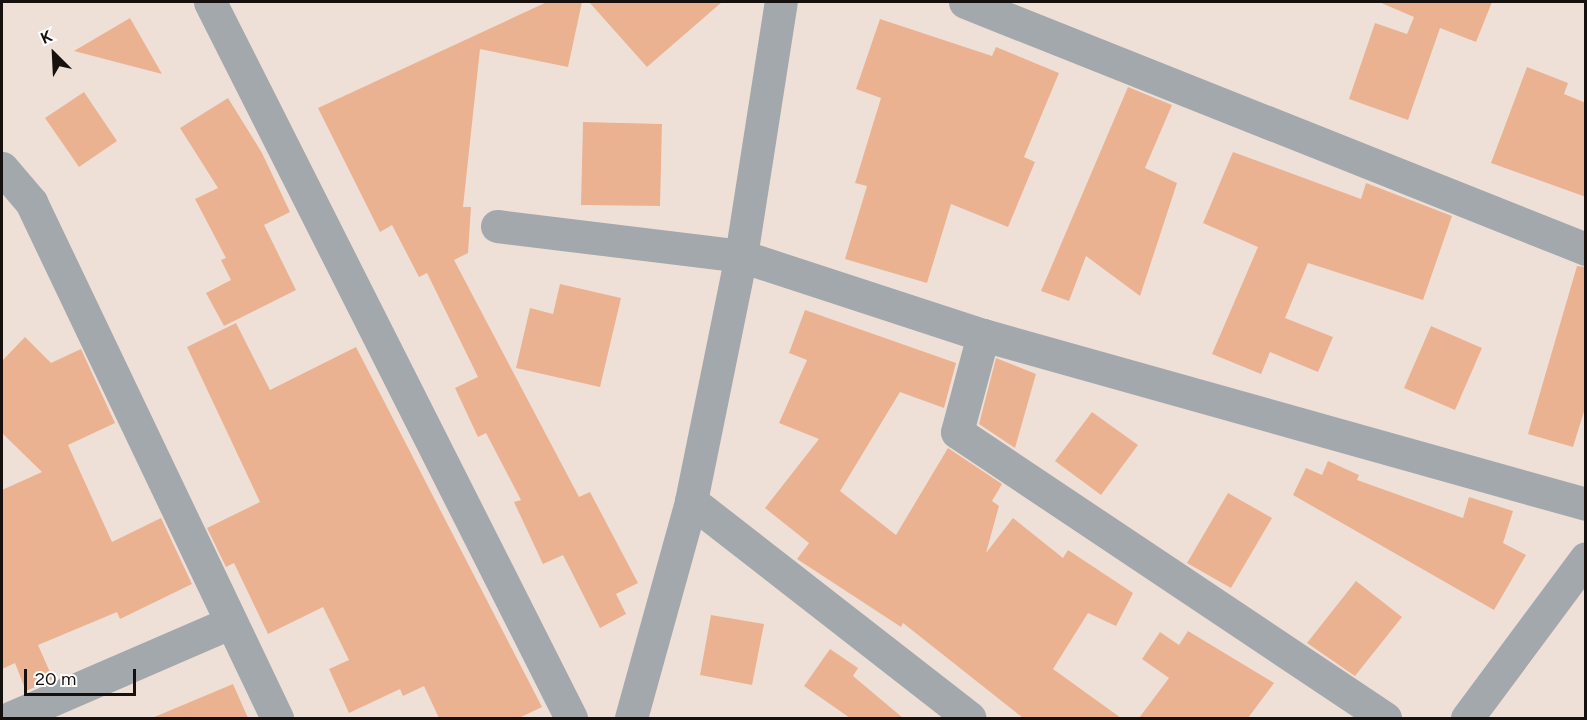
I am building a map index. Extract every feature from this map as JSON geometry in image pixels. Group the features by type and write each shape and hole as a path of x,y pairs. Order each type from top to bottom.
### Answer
{"street":[{"path":"210,2 571,718"},
{"path":"631,718 691,501 741,256 781,2"},
{"path":"965,2 1586,249"},
{"path":"2,168 31,202 277,718"},
{"path":"497,226 741,256 983,335 1586,504"},
{"path":"983,335 957,432 1385,718"},
{"path":"691,501 970,718"},
{"path":"1467,718 1586,558"},
{"path":"10,718 230,623"}],"building":[{"path":"547,2 582,2 568,67 480,49 463,207 471,207 468,253 454,260 579,497 590,492 638,583 616,594 626,614 600,628 563,555 543,564 514,502 521,500 486,433 478,437 455,388 478,377 427,273 419,277 392,225 380,232 318,108"},
{"path":"589,2 722,2 647,67"},
{"path":"1379,2 1492,2 1476,42 1440,28 1408,120 1349,99 1375,23 1407,34 1414,17"},
{"path":"130,18 162,74 74,51"},
{"path":"880,19 992,56 996,47 1059,73 1024,157 1035,162 1008,227 951,204 927,283 845,259 867,186 855,183 881,98 856,89"},
{"path":"1527,67 1568,83 1564,94 1586,103 1586,197 1491,163"},
{"path":"1128,87 1172,105 1145,168 1177,183 1140,296 1086,256 1069,301 1041,291"},
{"path":"84,92 117,141 79,167 45,118"},
{"path":"228,98 262,153 290,212 264,225 296,290 224,326 206,293 231,280 221,260 226,258 195,199 218,188 180,128"},
{"path":"583,122 662,124 660,206 581,205"},
{"path":"1233,152 1361,199 1366,183 1452,216 1423,300 1308,263 1285,318 1333,337 1318,372 1270,352 1261,374 1212,354 1258,247 1203,223"},
{"path":"1577,266 1586,267 1586,405 1573,447 1528,434"},
{"path":"560,284 621,298 600,387 516,368 530,308 553,314"},
{"path":"805,310 956,363 944,408 900,392 840,491 896,535 948,448 1002,484 992,501 999,506 986,553 1013,518 1063,558 1068,550 1133,593 1116,626 1088,613 1053,669 1121,718 1023,718 903,623 901,627 797,559 809,543 765,508 819,439 779,423 807,360 789,353"},
{"path":"236,323 270,390 356,347 542,707 519,718 439,718 424,686 403,696 400,689 349,713 329,669 349,660 323,607 268,634 234,563 226,567 207,528 260,502 187,347"},
{"path":"1431,326 1482,348 1455,410 1404,388"},
{"path":"25,337 51,363 81,349 115,423 68,445 112,542 161,518 192,584 120,619 117,612 38,645 53,679 26,691 15,663 2,669 2,490 42,472 2,433 2,361"},
{"path":"996,358 1036,374 1015,448 979,424"},
{"path":"1092,412 1138,445 1101,495 1055,461"},
{"path":"1328,461 1359,475 1357,480 1463,518 1469,497 1513,511 1503,543 1526,555 1494,610 1293,495 1306,468 1322,475"},
{"path":"1228,493 1272,518 1231,588 1187,563"},
{"path":"1356,581 1402,617 1355,676 1307,643"},
{"path":"711,615 764,624 752,685 700,675"},
{"path":"1188,631 1274,683 1248,718 1139,718 1169,678 1142,659 1160,632 1179,645"},
{"path":"830,649 858,668 853,676 903,718 850,718 804,686"},
{"path":"233,684 248,718 152,718"}]}
